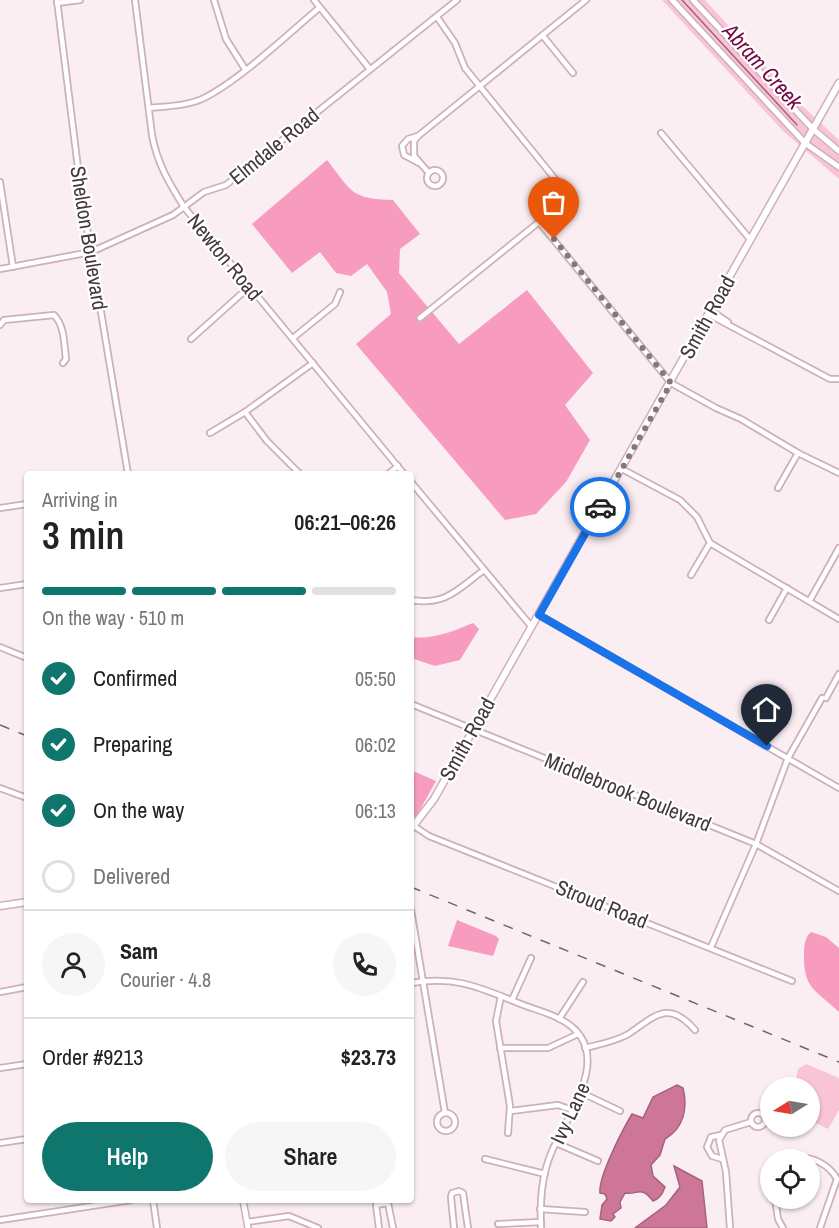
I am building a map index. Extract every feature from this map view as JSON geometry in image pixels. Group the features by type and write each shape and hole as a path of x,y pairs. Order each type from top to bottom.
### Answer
{"main road":[{"name":"Smith Road","path":"414,827 434,800 671,383 749,238 839,83"},
{"path":"0,906 24,902"}],"street":[{"path":"57,1 80,0"},
{"name":"Newton Road","path":"135,0 156,156 184,207 402,471"},
{"path":"214,0 226,39 245,69"},
{"path":"314,0 369,68"},
{"name":"Elmdale Road","path":"0,269 91,252 173,215 192,198 238,178 369,68 457,0"},
{"path":"423,165 404,155 402,146 408,139 418,136 586,0"},
{"path":"672,0 805,143 839,167"},
{"path":"693,0 813,129 839,151"},
{"name":"Sheldon Boulevard","path":"57,1 72,134 128,471"},
{"path":"149,108 181,105 204,98 245,69 320,8"},
{"path":"437,17 455,43 465,68 568,195"},
{"path":"543,36 573,73"},
{"path":"661,133 749,238"},
{"path":"418,136 413,147 414,156 429,173"},
{"path":"0,182 13,267"},
{"path":"420,318 539,222 671,383 716,408 741,418 798,453 839,473"},
{"path":"191,339 249,287"},
{"path":"292,338 335,304 340,292"},
{"path":"709,312 830,379 839,379"},
{"path":"0,325 4,320 54,315 60,320 63,334 66,359 63,363"},
{"path":"210,433 245,412 313,363"},
{"path":"245,412 267,441 297,471"},
{"path":"778,488 798,453"},
{"path":"392,471 398,466"},
{"path":"622,469 680,500 696,517 710,543 839,619"},
{"path":"414,486 531,626"},
{"path":"0,508 24,504"},
{"path":"691,575 710,543"},
{"path":"810,600 839,548"},
{"path":"414,600 430,602 445,599 484,570"},
{"path":"0,588 24,584"},
{"path":"769,620 787,588"},
{"path":"539,615 839,788"},
{"path":"0,647 24,657"},
{"path":"711,947 756,844 788,758 839,674"},
{"name":"Middlebrook Boulevard","path":"414,705 756,844 839,891"},
{"path":"0,788 24,797"},
{"name":"Stroud Road","path":"414,828 792,981"},
{"path":"414,928 446,1113"},
{"path":"512,1000 531,958"},
{"name":"Ivy Lane","path":"414,982 453,980 559,1018 578,1034 585,1048 588,1075 556,1143 545,1174 540,1209 541,1225"},
{"path":"559,1018 582,982"},
{"path":"0,992 24,988"},
{"path":"501,996 496,1021 511,1111 508,1133"},
{"path":"585,1048 630,1033 650,1017 660,1013 677,1014 695,1030"},
{"path":"500,1048 548,1048 578,1034"},
{"path":"0,1068 24,1064"},
{"path":"580,1092 620,1111"},
{"path":"511,1111 558,1105 572,1110"},
{"path":"446,1113 454,1116 456,1122 454,1128 446,1132 437,1124 438,1118 446,1113"},
{"path":"722,1159 711,1156 706,1147 711,1137 721,1135 733,1127 752,1122"},
{"path":"721,1135 719,1145 726,1172 730,1228"},
{"path":"0,1143 24,1139"},
{"path":"556,1143 598,1161"},
{"path":"485,1159 545,1174"},
{"path":"820,1164 834,1173 837,1179 820,1228"},
{"path":"454,1228 451,1197 452,1193 459,1191 463,1193 468,1228"},
{"path":"0,1220 110,1203"},
{"path":"153,1203 157,1228"},
{"path":"243,1203 247,1225 289,1216 316,1228"},
{"path":"379,1228 376,1205 380,1203"},
{"path":"388,1203 393,1228"},
{"path":"540,1209 585,1212"},
{"path":"777,1209 778,1219 783,1228"},
{"path":"498,1224 541,1225"}],"shaded area":[{"path":"662,0 705,0 797,101 839,140 839,179 783,131"},
{"path":"327,160 354,192 368,198 393,200 420,234 400,249 399,273 459,344 527,290 593,373 565,405 590,440 566,482 536,514 505,520 356,344 391,314 387,292 367,264 351,276 336,273 320,252 292,273 252,224"},
{"path":"473,623 479,629 460,660 435,666 414,659 414,637 451,632"},
{"path":"414,771 436,781 414,821"},
{"path":"457,920 499,939 493,956 448,946"},
{"path":"811,932 826,937 839,948 839,1012 813,988 806,975 804,948"},
{"path":"806,1064 839,1078 839,1110 828,1129 820,1125 820,1077 796,1077 798,1069"},
{"path":"677,1085 683,1088 685,1110 683,1117 677,1129 665,1139 660,1155 651,1165 653,1176 665,1187 663,1191 653,1201 642,1192 625,1193 620,1202 621,1208 613,1214 615,1217 611,1221 600,1219 602,1205 607,1199 605,1194 600,1193 603,1176 617,1141 632,1114 643,1118 653,1097"},
{"path":"674,1166 702,1181 707,1228 635,1228 666,1205 680,1187"}],"waterway":[{"name":"Abram Creek","path":"682,0 797,125"}],"railway":[{"path":"0,725 24,735"},
{"path":"414,888 839,1062"}],"way so far":[{"path":"554,239 671,383 600,507"}],"route":[{"path":"600,507 539,615 767,746"}]}
